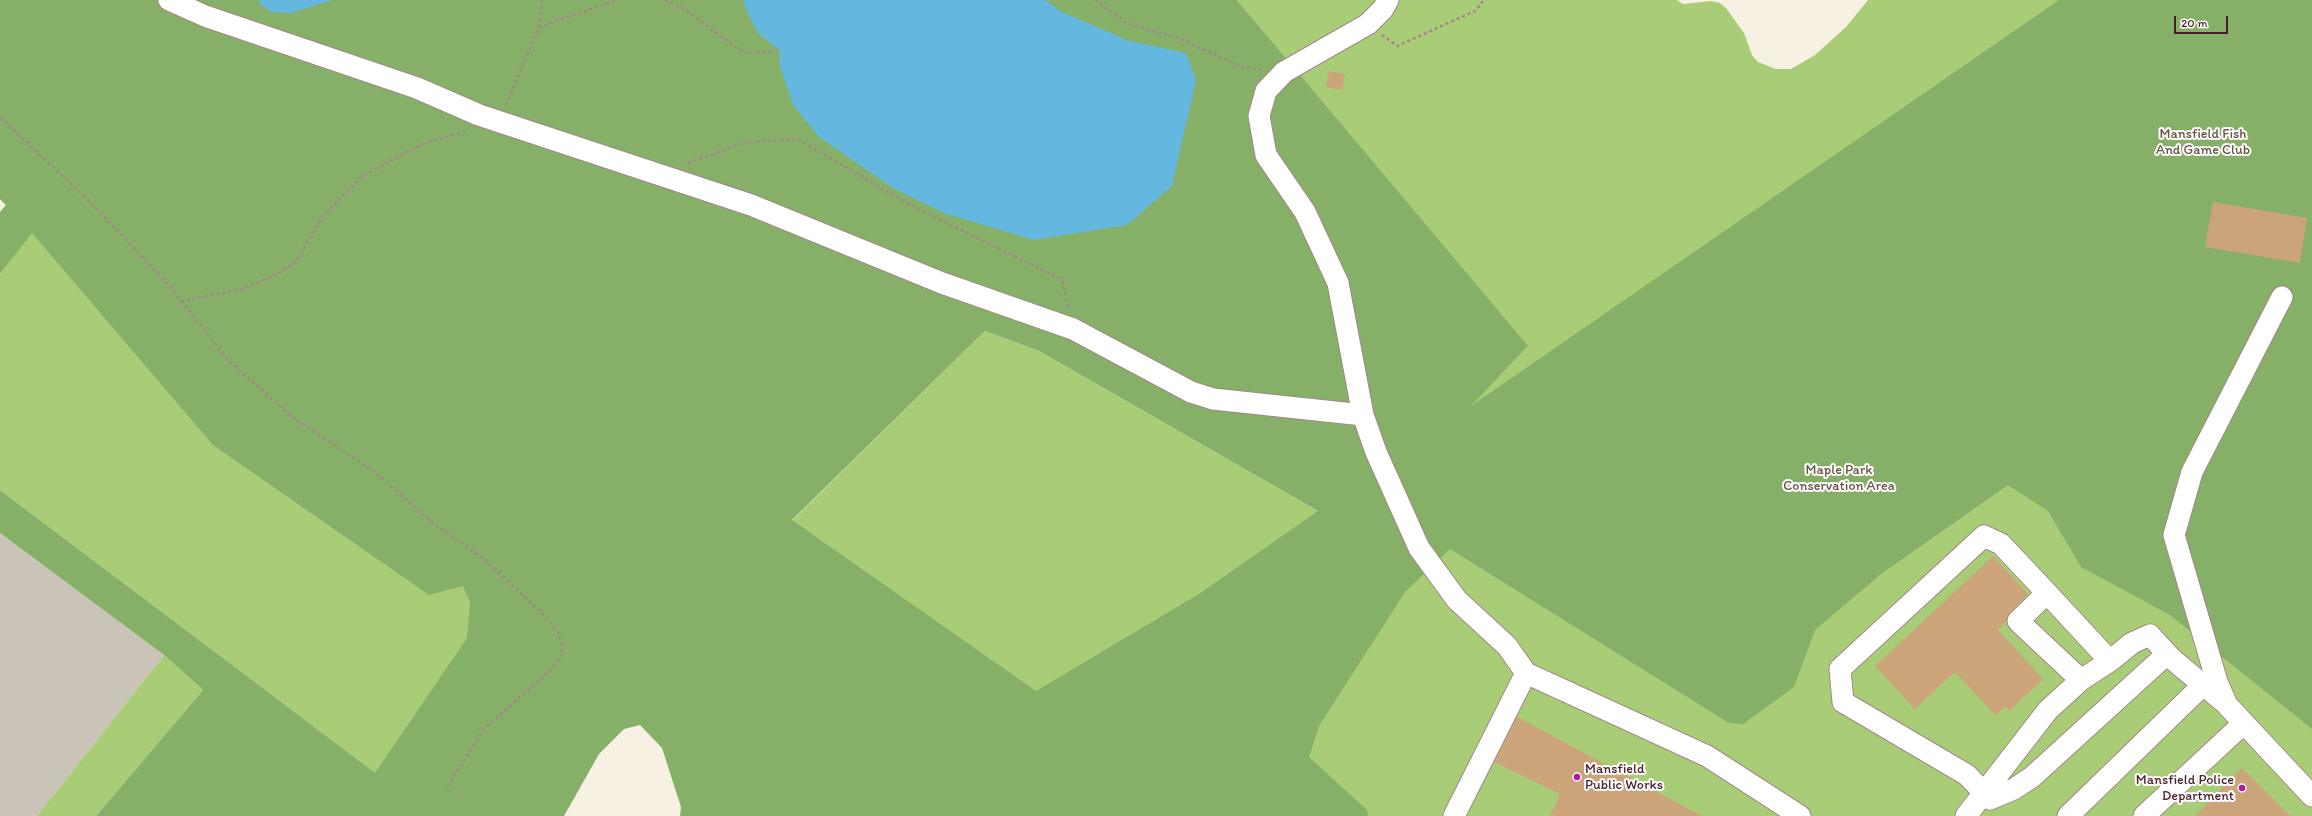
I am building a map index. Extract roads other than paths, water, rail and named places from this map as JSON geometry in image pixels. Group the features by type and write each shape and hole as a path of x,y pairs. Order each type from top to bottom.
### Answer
{"lane":[{"path":"169,0 205,16 417,88 499,122 751,205 942,283 1073,329 1190,392 1213,399 1364,415"},
{"path":"1388,0 1383,9 1368,24 1284,72 1266,91 1259,116 1266,155 1305,212 1338,283 1364,415 1376,452 1419,548 1457,600 1507,646 1526,673 1706,756 1800,816"},
{"path":"2227,705 2217,682 2174,536 2192,472 2282,297"},
{"path":"2110,661 2001,544 1984,536 1840,669 1843,702 1967,775 1990,799 2014,789 2032,777 2167,654"},
{"path":"2047,593 2018,621 2081,680"},
{"path":"1966,816 2048,710 2081,680 2110,661 2132,643 2150,635 2167,654 2227,705 2312,796"},
{"path":"1454,816 1526,673"},
{"path":"2068,816 2203,685"},
{"path":"2144,816 2244,723"}],"water":[{"path":"259,0 332,0 291,13 271,12 259,3"},
{"path":"743,0 1045,0 1060,11 1129,41 1186,53 1196,80 1172,186 1127,225 1034,240 944,213 893,188 819,137 793,105 779,63 780,51 758,33 748,14"}],"place":[{"name":"Mansfield Public Works","path":"1577,777"},
{"name":"Mansfield Police Department","path":"2242,788"}],"park label":[{"name":"Mansfield Fish And Game Club","path":"2203,142"},
{"name":"Maple Park Conservation Area","path":"1839,478"}]}
